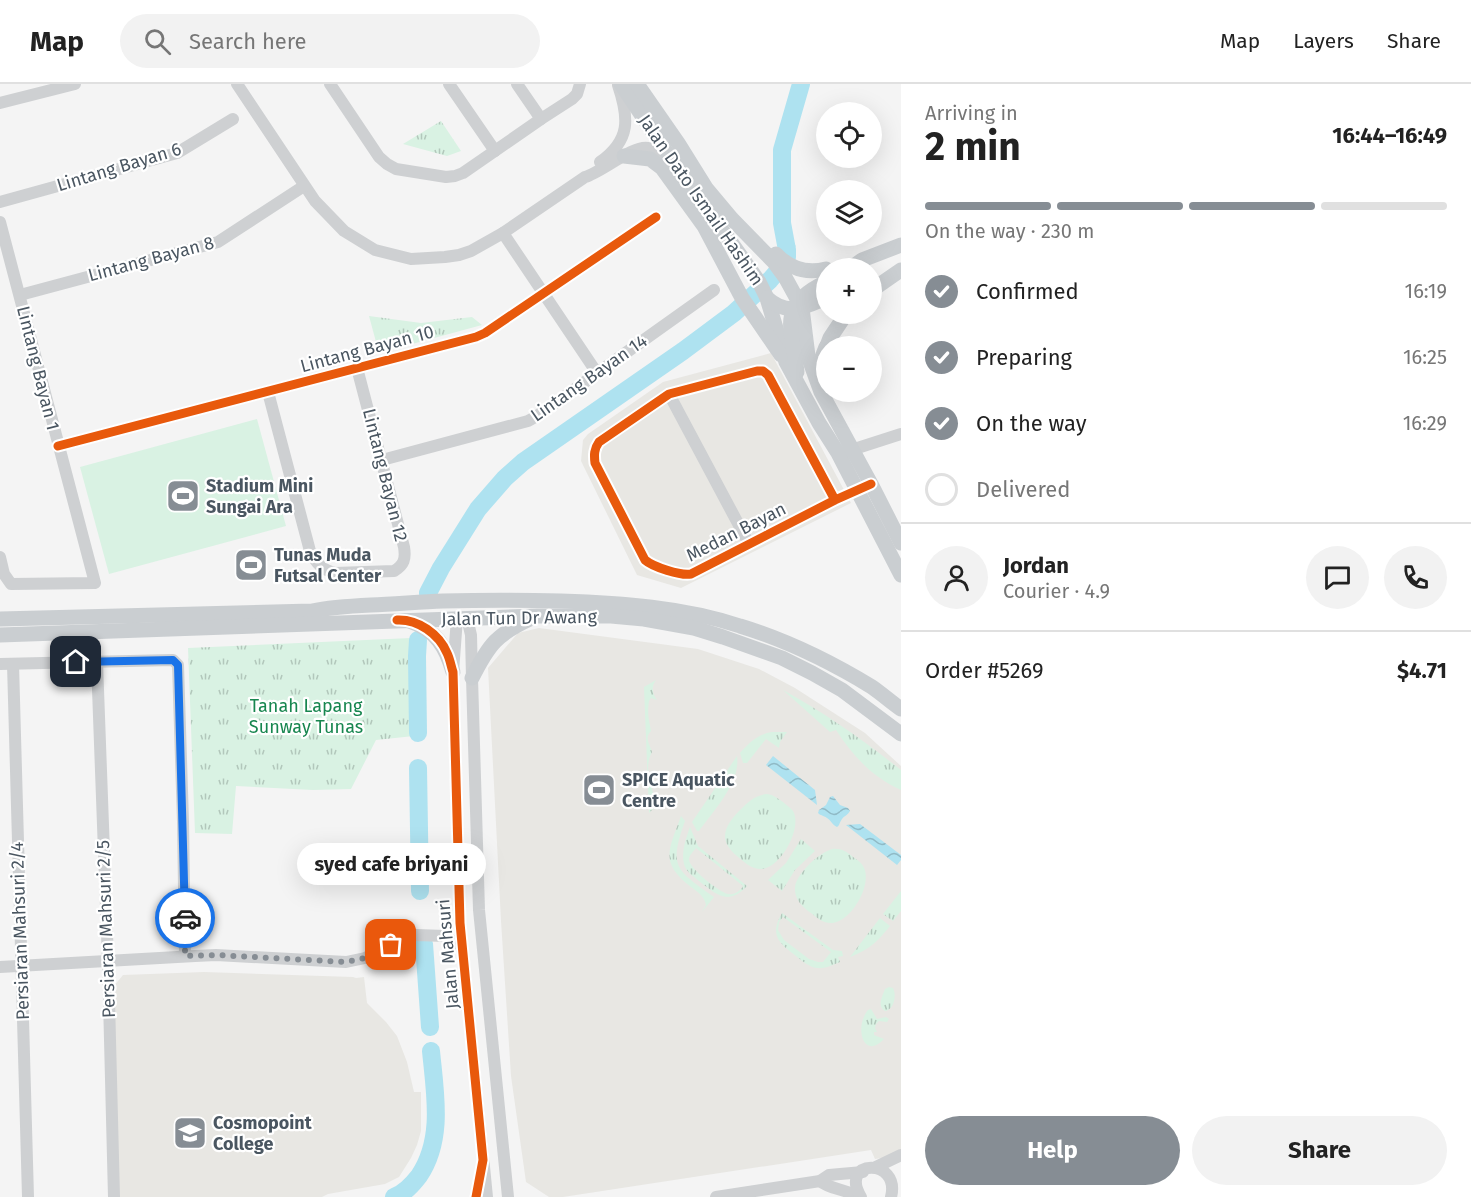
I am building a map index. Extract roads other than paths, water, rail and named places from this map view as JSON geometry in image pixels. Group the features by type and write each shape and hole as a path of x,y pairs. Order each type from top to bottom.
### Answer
{"main road":[{"name":"Jalan Dato Ismail Hashim","path":"619,84 764,291 786,362 819,423 845,452"},
{"name":"Jalan Dato Ismail Hashim","path":"637,84 706,188 732,219 781,265 805,323 808,356 816,380"},
{"path":"624,156 650,159 662,168 704,226 746,303 786,362"},
{"path":"870,258 901,244"},
{"path":"781,265 810,272 816,271"},
{"path":"882,273 901,269"},
{"path":"882,283 901,269"},
{"path":"798,384 790,330 798,306 808,291 816,287"},
{"path":"764,291 779,307 798,306 816,301"},
{"name":"Jalan Dato Ismail Hashim","path":"824,402 845,452 864,487 901,543"},
{"name":"Jalan Dato Ismail Hashim","path":"864,487 901,576"},
{"path":"312,611 326,613 453,609 462,616 472,603 479,600"},
{"name":"Jalan Tun Dr Awang","path":"0,619 312,611 353,606 479,600 601,602 705,616 780,640 850,674 901,709"},
{"name":"Jalan Tun Dr Awang","path":"0,634 114,632 462,616 612,616 644,619 694,628 782,658 842,690 901,734"},
{"path":"472,678 492,644 504,633 537,616"},
{"path":"406,620 418,624 441,643 448,654 453,672"}],"street":[{"path":"0,104 75,84"},
{"path":"237,84 304,186 344,231 375,250 411,259 459,255 484,244 585,177 641,148 651,148 677,166"},
{"path":"330,84 379,157 387,164 396,169 446,177 464,173 572,99 577,94 580,84"},
{"path":"449,84 495,151"},
{"path":"518,84 541,119"},
{"path":"585,177 590,169 612,154 622,138 626,116 619,84"},
{"name":"Lintang Bayan 6","path":"0,202 177,153 233,119"},
{"name":"Lintang Bayan 8","path":"20,296 218,242 304,186"},
{"name":"Lintang Bayan 10","path":"58,446 476,337 656,217"},
{"name":"Lintang Bayan 1","path":"0,222 4,250 20,296 95,583 11,584 4,574 0,557"},
{"path":"503,233 597,373"},
{"name":"Lintang Bayan 14","path":"382,460 528,421 714,290"},
{"name":"Lintang Bayan 12","path":"268,392 310,551 315,560 321,567 335,573 394,571 404,562 404,548 357,368"},
{"name":"Medan Bayan","path":"835,500 768,375 763,371 756,370 669,394 600,442 594,455 595,464 645,560 653,566 688,575 864,487"},
{"name":"Medan Bayan","path":"669,394 749,544"},
{"path":"845,452 901,434"},
{"name":"Jalan Mahsuri","path":"462,616 453,672 459,911 487,1197"},
{"name":"Jalan Mahsuri","path":"462,616 471,635 479,910 508,1197"},
{"path":"7,664 173,660 178,665 185,956"},
{"name":"Persiaran Mahsuri 2/5","path":"98,662 114,1197"},
{"name":"Persiaran Mahsuri 2/4","path":"7,664 21,966 28,1197"},
{"path":"0,967 216,955 346,962 371,956 404,938 416,935 445,936 462,948"},
{"path":"860,1197 857,1182 863,1172 901,1155"},
{"path":"476,1197 483,1160"},
{"path":"876,1167 888,1171 892,1176 893,1194"},
{"path":"506,1169 517,1197"},
{"path":"716,1197 820,1181 829,1175 863,1172"},
{"path":"893,1194 901,1173"},
{"path":"820,1181 827,1186 860,1197"}],"water":[{"path":"773,756 815,790 817,805 766,765"},
{"path":"833,796 840,805 850,811 837,827 818,813"},
{"path":"860,824 901,855 901,860 897,865 846,825"}],"waterway":[{"path":"428,593 478,509 505,478 523,462 734,313 782,266 787,257 782,223 782,150 801,84"},
{"path":"787,247 794,246"},
{"path":"418,640 418,733"},
{"path":"418,768 420,891"},
{"path":"424,944 430,1027"},
{"path":"394,1197 408,1188 419,1176 432,1147 436,1115 431,1051"}],"place":[{"name":"Stadium Mini Sungai Ara","path":"183,496"},
{"name":"Tunas Muda Futsal Center","path":"251,565"},
{"name":"SPICE Aquatic Centre","path":"599,790"},
{"name":"syed cafe briyani","path":"391,945"},
{"name":"Cosmopoint College","path":"190,1133"}],"park label":[{"name":"Tanah Lapang Sunway Tunas","path":"306,716"}]}
